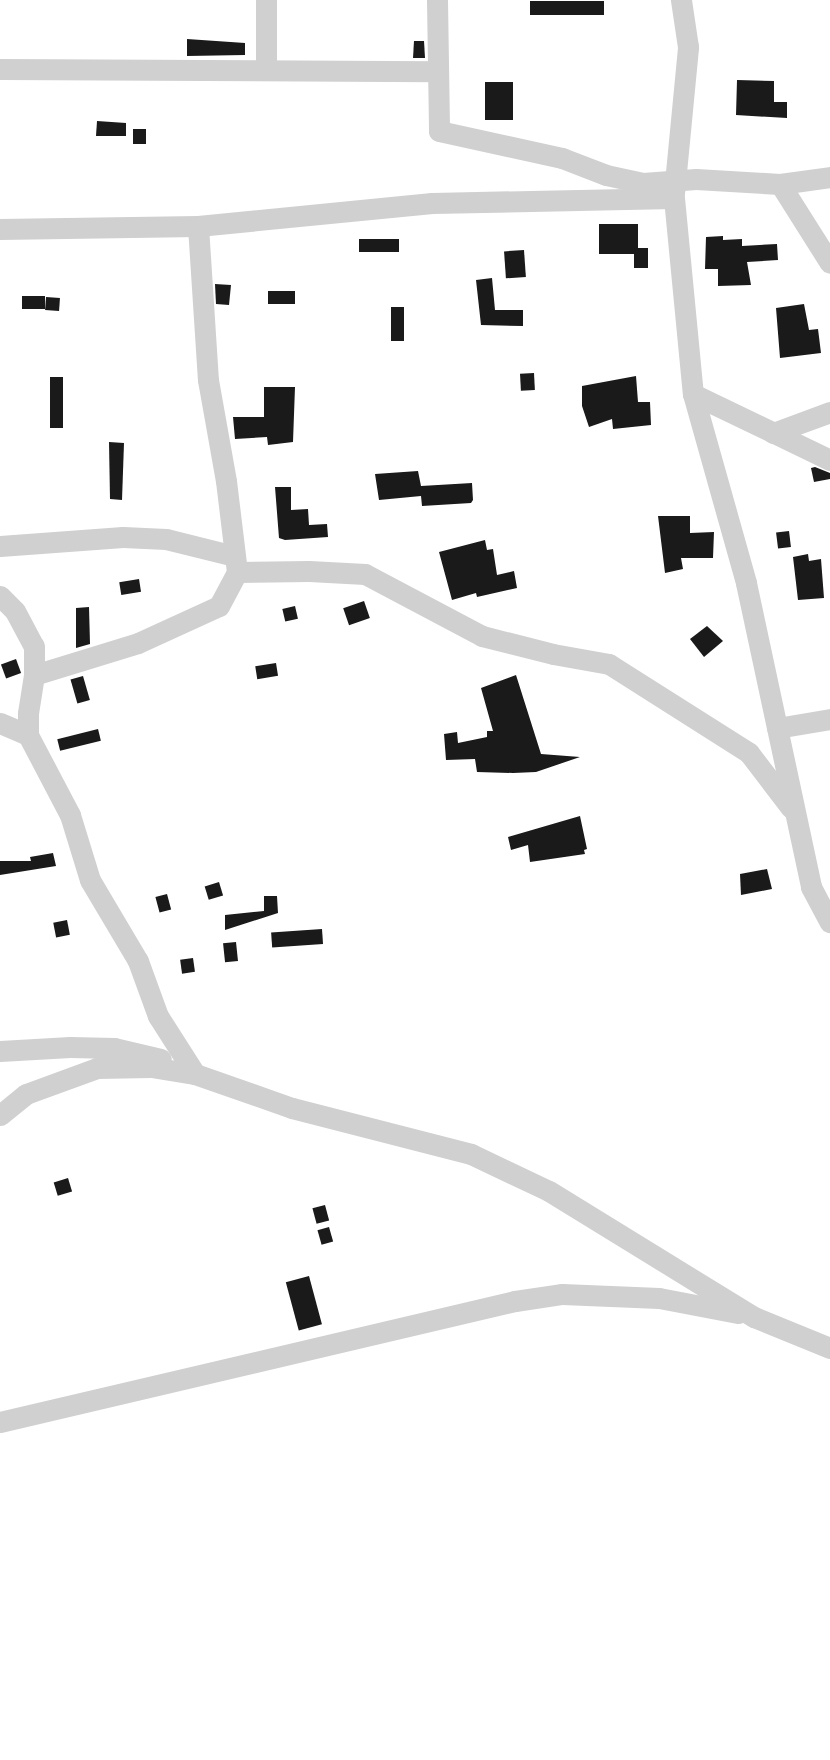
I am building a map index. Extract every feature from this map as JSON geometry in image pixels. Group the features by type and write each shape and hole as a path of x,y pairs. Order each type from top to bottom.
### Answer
{"street":[{"path":"266,0 266,70"},
{"path":"437,0 439,131 562,158 618,178 674,190"},
{"path":"681,0 688,47 674,190 693,394 746,583 811,887 830,922"},
{"path":"0,69 437,71"},
{"path":"0,229 198,226 432,203 674,190 714,180 780,184 830,177"},
{"path":"780,184 830,263"},
{"path":"34,675 138,643 219,606 235,564 226,481 208,380 198,226"},
{"path":"693,394 830,460"},
{"path":"773,433 830,411"},
{"path":"0,547 123,537 166,539 235,564 365,574 482,636 553,654 609,664 749,753 795,814"},
{"path":"0,596 15,611 34,646 28,735 70,815 90,880 138,961 158,1016 195,1074"},
{"path":"776,727 830,719"},
{"path":"0,723 28,735"},
{"path":"0,1036 31,1050"},
{"path":"0,1051 70,1047 114,1048 156,1056 195,1074 292,1108 471,1154 550,1191 754,1317 830,1348"},
{"path":"0,1115 26,1094 97,1068 151,1067 195,1074"},
{"path":"0,1422 60,1406 383,1334 454,1313 562,1294 659,1298 754,1317"}],"building":[{"path":"530,1 604,1 604,15 530,15"},
{"path":"187,39 245,43 245,55 187,56"},
{"path":"414,41 424,41 425,58 413,58"},
{"path":"737,80 774,81 774,102 787,102 787,118 736,115"},
{"path":"485,82 513,82 513,120 485,120"},
{"path":"97,121 126,123 126,136 96,136"},
{"path":"133,129 146,129 146,144 133,144"},
{"path":"599,224 638,224 638,248 648,248 648,268 634,268 634,254 599,254"},
{"path":"723,236 723,240 742,239 742,246 777,244 778,260 747,262 751,285 718,286 718,269 705,269 706,237"},
{"path":"359,239 399,239 399,252 359,252"},
{"path":"524,250 526,277 506,278 504,251"},
{"path":"492,278 495,310 523,310 523,326 481,325 476,280"},
{"path":"215,284 231,285 229,305 216,304"},
{"path":"268,291 295,291 295,304 268,304"},
{"path":"22,296 45,296 45,309 22,309"},
{"path":"46,297 60,298 59,311 45,310"},
{"path":"804,304 809,330 818,329 821,353 780,358 776,308"},
{"path":"391,307 404,307 404,341 391,341"},
{"path":"534,373 535,390 521,391 520,374"},
{"path":"636,376 638,402 650,402 651,425 613,429 612,419 589,427 582,406 582,386"},
{"path":"50,377 63,377 63,428 50,428"},
{"path":"264,387 295,387 293,442 268,445 267,437 235,439 233,417 264,417"},
{"path":"109,442 124,443 122,500 110,499"},
{"path":"811,468 830,473 830,479 814,482"},
{"path":"418,471 421,486 472,483 473,500 471,503 422,506 421,496 379,500 375,474"},
{"path":"275,487 291,487 291,510 308,509 309,525 327,524 328,537 285,540 279,538"},
{"path":"658,516 690,516 690,533 714,532 713,558 681,558 683,569 665,573"},
{"path":"789,531 791,547 778,548 776,533"},
{"path":"485,540 487,550 493,549 497,575 514,571 517,588 477,597 476,593 452,600 439,552"},
{"path":"808,554 809,561 821,559 824,598 798,600 793,557"},
{"path":"139,579 141,592 121,595 119,582"},
{"path":"364,601 370,618 349,625 343,608"},
{"path":"295,606 298,619 285,622 282,609"},
{"path":"89,607 90,644 76,648 76,608"},
{"path":"707,626 723,641 704,657 690,639"},
{"path":"16,659 21,673 6,679 1,664"},
{"path":"276,663 278,676 257,679 255,666"},
{"path":"516,675 541,754 580,757 536,772 513,773 477,772 475,759 446,760 444,734 457,732 458,743 487,737 487,731 493,731 481,688"},
{"path":"83,676 90,700 77,704 71,680"},
{"path":"98,729 101,741 60,751 57,739"},
{"path":"580,816 587,849 584,850 585,854 530,862 528,845 511,850 508,837"},
{"path":"53,853 56,866 0,875 0,861 31,861 30,857"},
{"path":"767,869 772,889 741,895 740,874"},
{"path":"219,882 223,895 209,900 205,886"},
{"path":"167,894 171,909 160,913 155,897"},
{"path":"264,896 277,896 278,913 225,930 225,915 264,911"},
{"path":"67,920 70,935 56,937 53,923"},
{"path":"322,929 323,944 272,948 271,933"},
{"path":"236,942 238,961 225,962 223,943"},
{"path":"193,958 195,972 182,974 180,960"},
{"path":"68,1178 72,1191 58,1196 54,1182"},
{"path":"325,1205 329,1220 317,1224 312,1208"},
{"path":"329,1227 333,1241 322,1245 317,1230"},
{"path":"309,1276 322,1324 299,1331 286,1282"}]}
